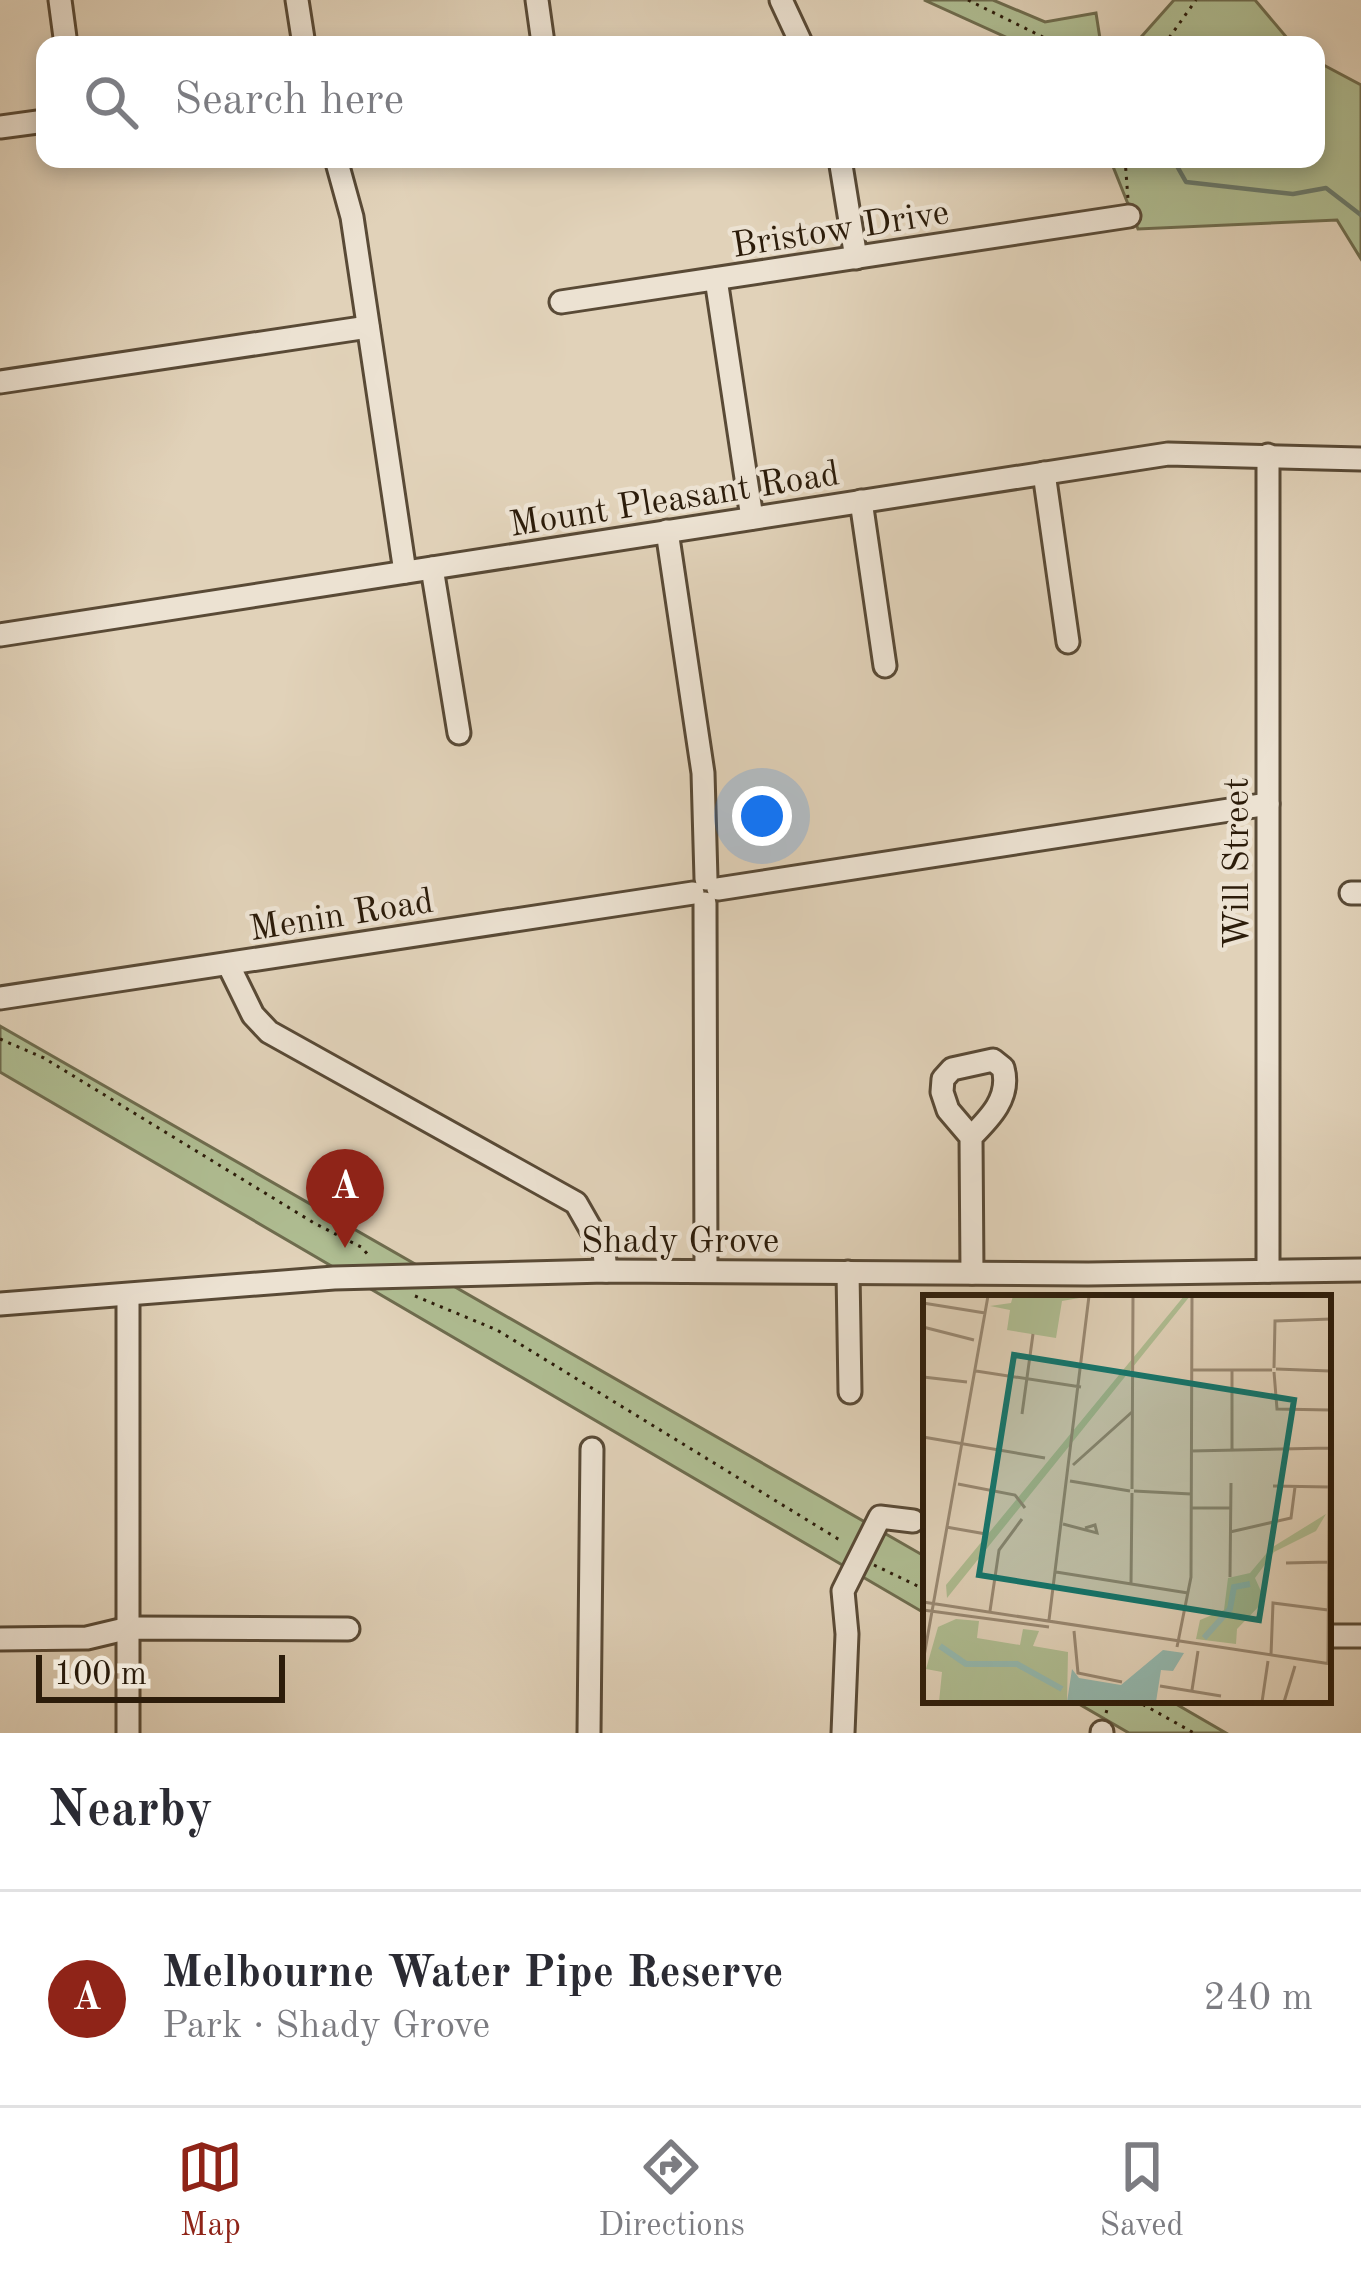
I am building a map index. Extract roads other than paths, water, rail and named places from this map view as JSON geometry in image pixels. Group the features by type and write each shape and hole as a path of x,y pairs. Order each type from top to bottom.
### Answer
{"street":[{"path":"60,0 65,36"},
{"path":"297,0 303,36"},
{"path":"537,0 542,36"},
{"path":"781,0 798,36"},
{"path":"0,127 36,122"},
{"path":"338,168 352,217 405,572"},
{"path":"841,168 856,258"},
{"name":"Bristow Drive","path":"561,302 1129,216"},
{"path":"716,279 752,518"},
{"path":"0,382 368,327"},
{"name":"Mount Pleasant Road","path":"0,635 1168,454 1361,459"},
{"name":"Will Street","path":"1268,455 1273,1271 1277,1295"},
{"path":"1044,472 1068,642"},
{"path":"861,501 885,666"},
{"path":"667,531 703,773 706,1271"},
{"path":"432,568 459,733"},
{"name":"Menin Road","path":"0,998 1268,804"},
{"path":"228,964 254,1016 269,1032 576,1203 604,1252 605,1270"},
{"path":"971,1137 972,1273"},
{"name":"Shady Grove","path":"0,1304 389,1276 605,1270 1088,1274 1361,1270"},
{"path":"848,1272 850,1392"},
{"path":"1088,1274 1089,1295"},
{"path":"128,1294 128,1733"},
{"path":"589,1733 592,1449"},
{"path":"843,1733 844,1591 880,1517 913,1521"},
{"path":"0,1639 87,1638 129,1628 348,1629"}],"waterway":[{"path":"1178,168 1186,182 1293,194 1326,188 1361,215"}],"place":[{"name":"Melbourne Water Pipe Reserve","path":"345,1248"}]}
